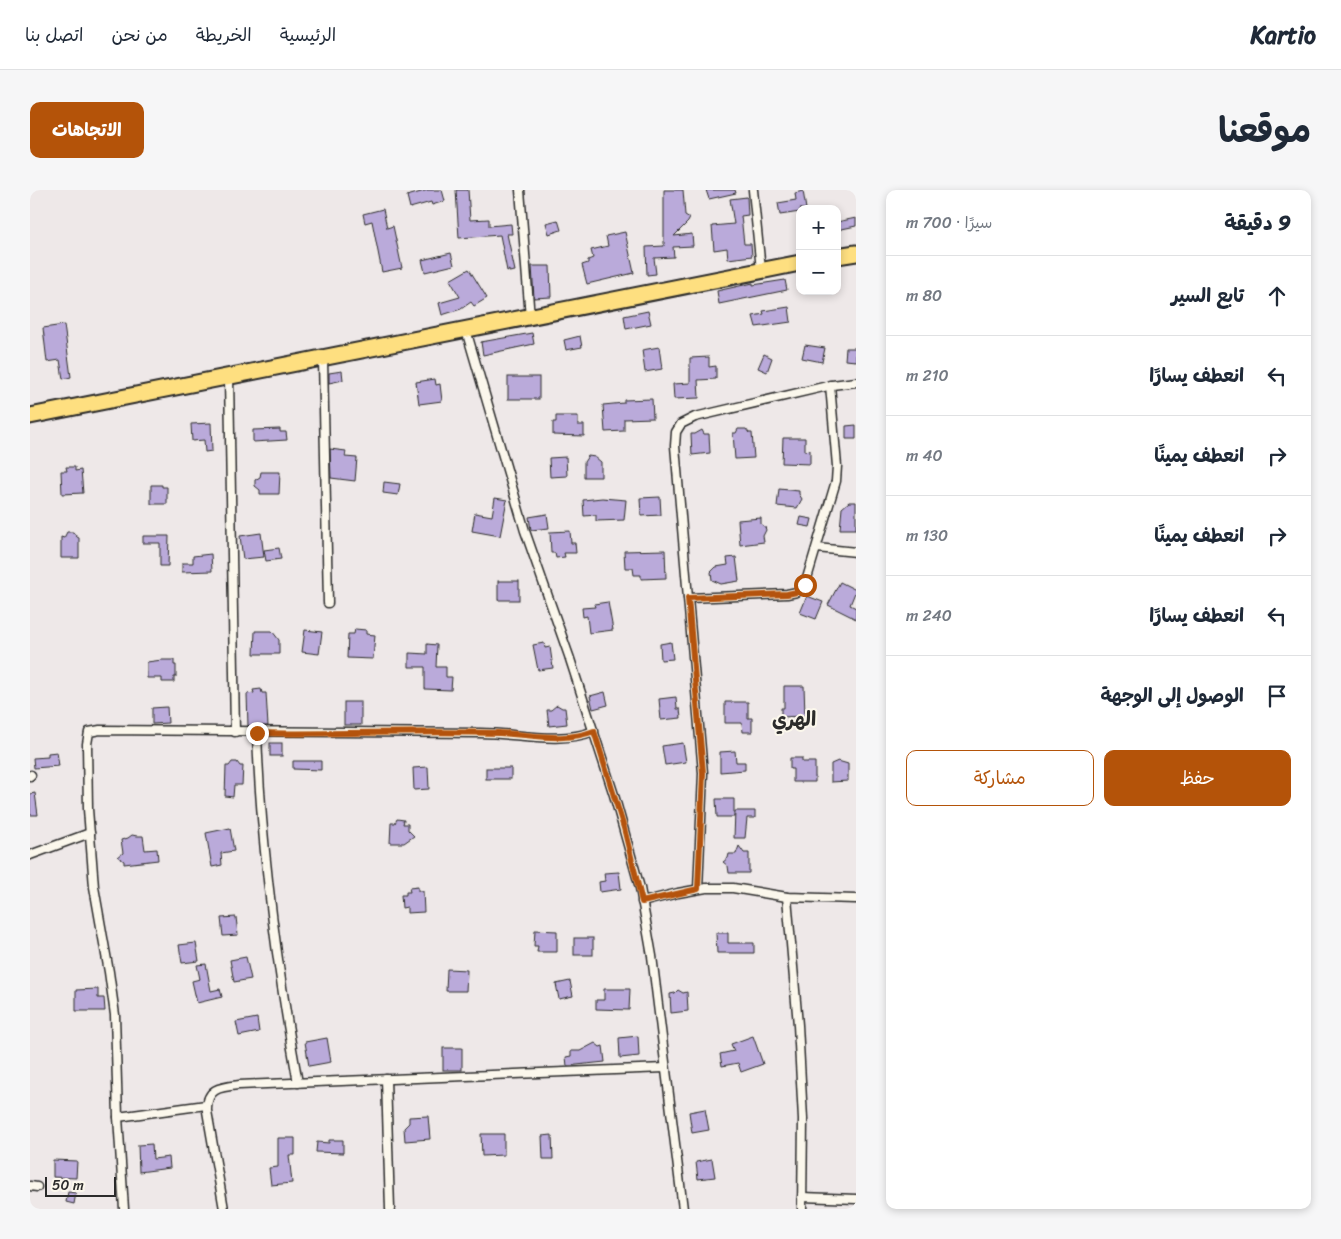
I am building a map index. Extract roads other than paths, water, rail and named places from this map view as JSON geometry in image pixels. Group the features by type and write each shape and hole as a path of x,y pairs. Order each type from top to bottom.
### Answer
{"highway":[{"path":"841,255 856,253"},
{"path":"30,416 796,264"}],"street":[{"path":"520,190 530,318"},
{"path":"753,190 761,270"},
{"path":"466,330 525,532 569,656 624,828 642,902 652,956 664,1068 683,1209"},
{"path":"323,358 328,604"},
{"path":"229,377 235,732"},
{"path":"698,889 703,773 675,446 676,432 681,424 695,417 718,410 856,382"},
{"path":"688,598 787,594 797,592 805,585 836,481 837,466 830,386"},
{"path":"817,548 856,552"},
{"path":"124,1209 118,1117 115,1015 94,887 90,834 87,744 89,732 100,730 257,733 499,733 573,737 594,731"},
{"path":"257,733 268,890 284,1006 298,1083"},
{"path":"30,855 90,834"},
{"path":"642,902 698,889 733,888 787,897 856,899"},
{"path":"787,897 798,1025 803,1119 802,1209"},
{"path":"224,1209 206,1105 209,1095 221,1088 239,1085 664,1068"},
{"path":"386,1079 390,1209"},
{"path":"118,1117 206,1105"},
{"path":"802,1197 856,1199"}],"district":[{"name":"الهري","path":"794,719"}]}
